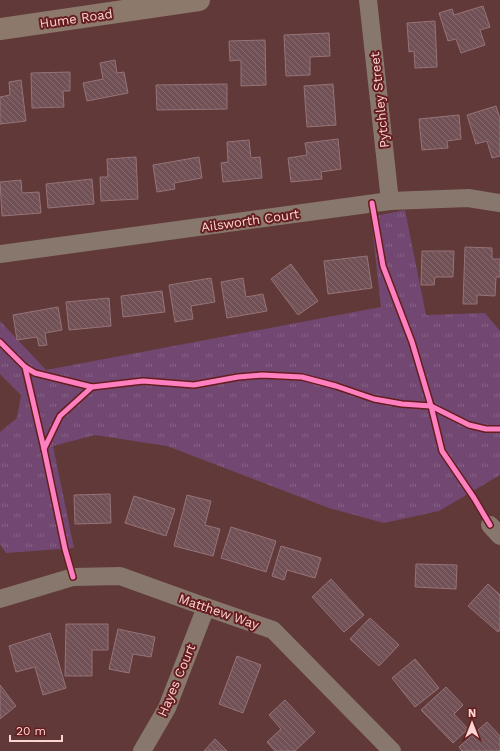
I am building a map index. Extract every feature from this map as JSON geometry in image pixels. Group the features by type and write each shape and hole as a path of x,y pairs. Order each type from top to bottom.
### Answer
{"street":[{"name":"Hume Road","path":"0,29 199,0"},
{"name":"Pytchley Street","path":"368,0 390,201"},
{"name":"Ailsworth Court","path":"0,254 390,201 468,198 500,203"},
{"name":"Matthew Way","path":"0,599 73,577 120,576 273,630 392,751"},
{"name":"Hayes Court","path":"142,751 167,708 206,607"}],"green space":[{"path":"405,210 426,315 485,313 500,331 500,475 439,511 384,523 329,508 167,446 95,435 53,446 74,548 6,553 0,544 0,432 17,418 21,395 0,374 0,321 46,370 381,307 371,217"}],"building":[{"path":"483,6 490,27 480,30 485,45 461,53 456,39 448,41 439,13 452,9 454,15"},
{"path":"435,21 437,67 415,68 414,51 409,52 407,23"},
{"path":"329,33 330,56 310,57 310,75 286,76 284,35"},
{"path":"265,40 266,85 241,86 241,60 230,61 229,41"},
{"path":"115,60 117,73 124,72 128,93 87,101 83,83 103,79 100,63"},
{"path":"70,72 70,91 63,91 64,107 32,108 31,73"},
{"path":"21,80 26,121 0,124 0,97 10,95 9,82"},
{"path":"227,84 227,109 157,110 156,85"},
{"path":"333,84 336,125 307,127 304,86"},
{"path":"496,106 500,119 500,156 492,158 487,141 476,144 467,115"},
{"path":"459,115 461,139 447,141 448,148 422,150 419,119"},
{"path":"338,139 341,169 321,172 322,179 291,182 288,158 307,155 305,143"},
{"path":"249,140 251,158 260,157 262,178 223,182 221,163 228,162 227,142"},
{"path":"136,157 138,199 101,201 100,177 108,177 107,159"},
{"path":"199,157 202,178 174,183 175,189 157,192 153,165"},
{"path":"92,179 94,204 48,208 46,184"},
{"path":"21,180 22,193 39,192 41,213 2,216 0,182"},
{"path":"465,247 492,248 492,259 500,259 500,277 496,277 495,296 477,295 477,304 463,304"},
{"path":"422,251 454,251 453,277 435,277 434,285 421,285"},
{"path":"367,256 372,288 328,294 324,261"},
{"path":"291,264 318,301 298,315 271,279"},
{"path":"211,278 215,302 191,306 193,319 175,322 169,285"},
{"path":"243,278 246,297 263,294 267,311 227,318 221,282"},
{"path":"162,291 165,312 123,317 121,296"},
{"path":"109,298 111,326 69,330 66,302"},
{"path":"58,307 62,330 45,333 47,345 39,346 37,337 17,340 13,315"},
{"path":"110,494 111,523 75,524 74,495"},
{"path":"187,495 211,501 205,525 220,529 213,556 174,546"},
{"path":"134,496 175,509 166,536 125,523"},
{"path":"231,527 276,541 266,572 221,558"},
{"path":"281,546 321,558 315,578 287,570 284,580 272,576"},
{"path":"416,564 457,565 456,589 415,587"},
{"path":"331,579 364,615 344,632 312,597"},
{"path":"488,584 500,595 500,630 498,632 468,606"},
{"path":"370,618 399,645 379,666 350,639"},
{"path":"66,624 108,624 108,650 92,650 92,676 65,676"},
{"path":"118,629 155,637 151,657 133,654 129,673 109,669"},
{"path":"50,633 66,688 43,695 35,667 16,672 9,646"},
{"path":"237,656 261,665 243,713 219,704"},
{"path":"415,659 439,688 415,707 392,678"},
{"path":"0,685 16,706 0,719"},
{"path":"446,687 463,705 454,714 468,729 453,743 421,710"},
{"path":"285,700 315,732 295,751 275,751 267,742 281,729 269,715"},
{"path":"487,722 500,736 500,751 462,751 459,747"},
{"path":"215,739 227,751 204,751"}],"cycle path":[{"path":"372,203 383,266 412,342 431,406 442,451 474,498 490,525"},
{"path":"0,342 25,367 35,373 92,387 143,381 194,385 238,377 262,375 302,377 336,386 374,399 402,404 431,406 469,425 486,429 500,429"},
{"path":"25,367 44,449 60,416 92,387"},
{"path":"44,449 65,549 73,577"}]}
